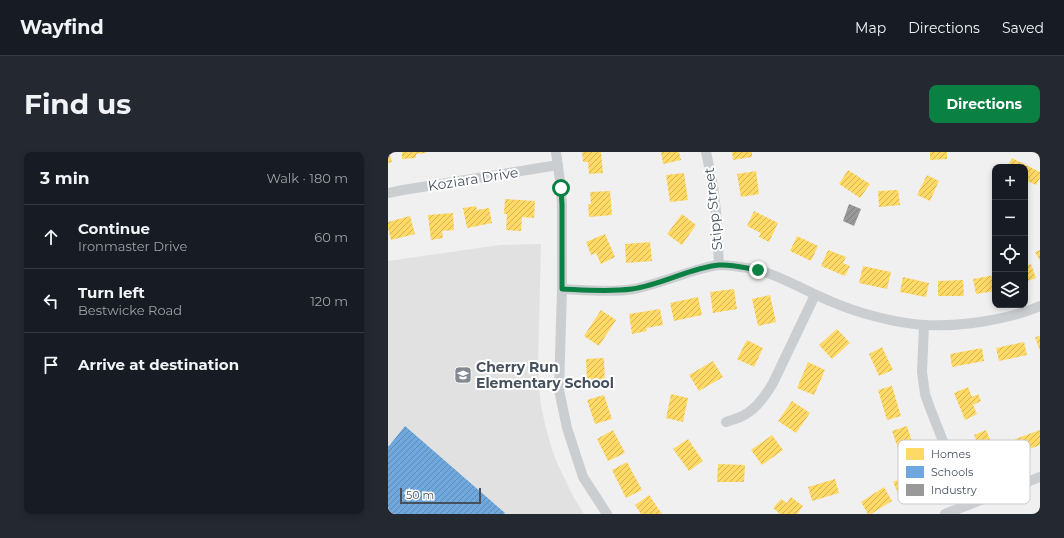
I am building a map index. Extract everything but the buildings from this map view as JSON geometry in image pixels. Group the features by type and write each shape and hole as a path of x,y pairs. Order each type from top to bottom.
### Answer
{"street":[{"path":"556,152 562,205 562,289 558,390 567,428 583,477 606,514"},
{"name":"Stipp Street","path":"706,152 713,185 716,211 719,265"},
{"name":"Koziara Drive","path":"388,193 558,165"},
{"path":"562,289 633,289 719,265 740,267 769,273 837,304 868,314 924,325 982,322 1008,317 1033,310 1040,306"},
{"path":"726,422 746,415 757,406 766,395 815,295"},
{"path":"924,325 922,372 925,394 943,440"},
{"path":"1030,481 1040,477"},
{"path":"945,514 968,505"}],"shaded area":[{"name":"Cherry Run Elementary School","path":"541,244 538,363 541,406 557,463 574,498 584,514 388,514 388,261 500,245"}],"place":[{"name":"Cherry Run Elementary School","path":"463,375"}],"route":[{"path":"561,188 562,289 633,289 719,265 758,270"}]}
